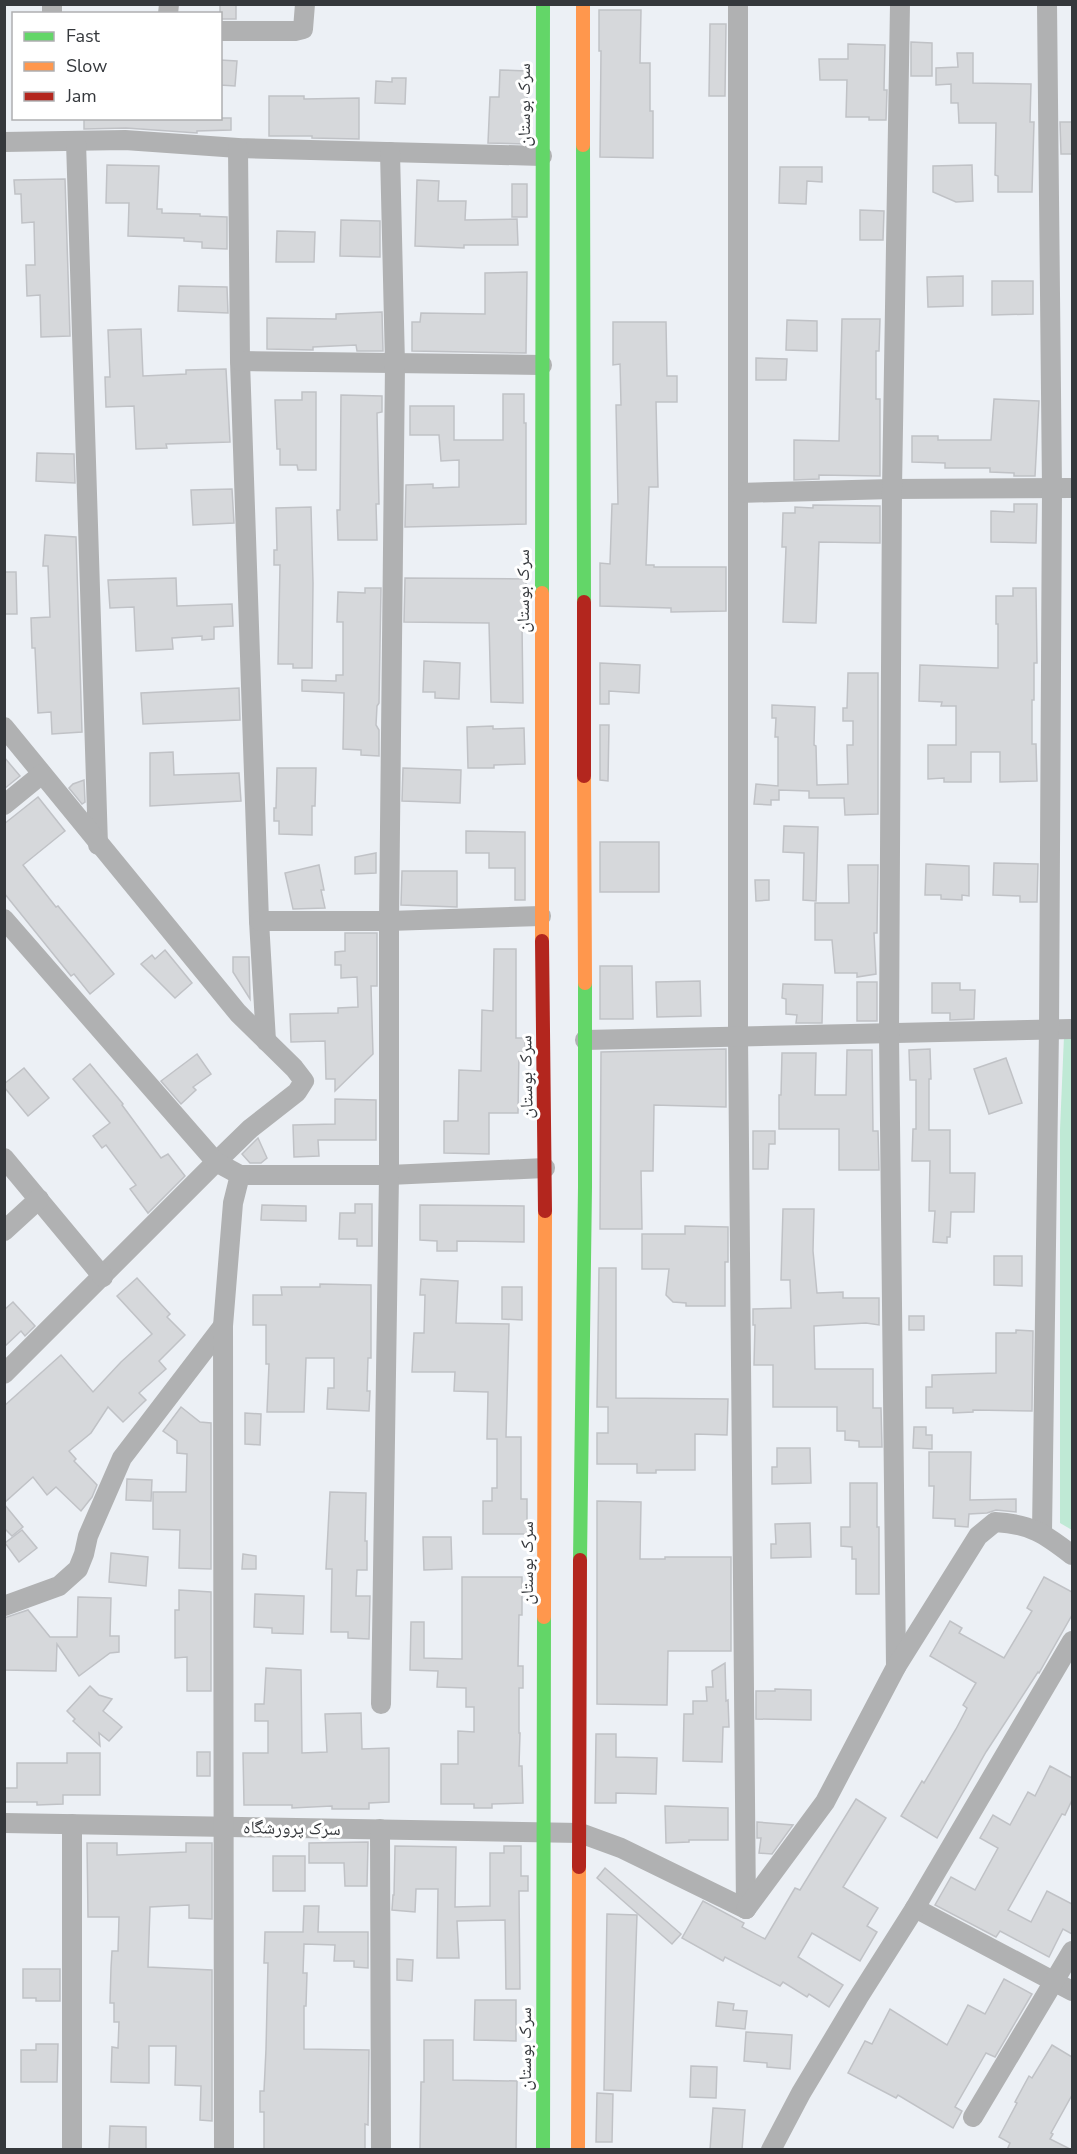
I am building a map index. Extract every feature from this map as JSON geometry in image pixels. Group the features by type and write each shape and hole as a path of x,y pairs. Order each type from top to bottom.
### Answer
{"street":[{"path":"222,31 295,31 303,29 305,4"},
{"name":"سرک بوستان","path":"543,4 541,916 549,1003 545,1168 543,2150"},
{"path":"578,2150 585,1040 580,1003 583,4"},
{"path":"738,4 738,1036 746,1908"},
{"path":"897,1666 889,1033 892,489 900,4"},
{"path":"1042,1533 1049,1029 1052,488 1047,4"},
{"path":"4,142 125,140 238,148 542,156"},
{"path":"76,142 98,844"},
{"path":"238,148 240,361 259,921 266,1041"},
{"path":"381,1704 389,1175 389,921 395,364 390,152"},
{"path":"240,361 542,365"},
{"path":"738,493 1072,488"},
{"path":"4,727 238,1013 294,1068 304,1081 297,1092 251,1128 216,1162 4,1374"},
{"path":"4,805 42,774"},
{"path":"259,921 389,921 541,916"},
{"path":"4,919 216,1162 240,1175 389,1175 545,1168"},
{"path":"585,1040 1072,1029"},
{"path":"4,1158 103,1277"},
{"path":"224,2150 223,1326 233,1203 240,1175"},
{"path":"4,1231 39,1199"},
{"path":"4,1606 58,1586 78,1569 88,1536 122,1458 223,1326"},
{"path":"746,1908 825,1802 897,1666 978,1536 995,1522 1016,1523 1042,1533 1072,1555"},
{"path":"771,2150 824,2055 915,1908 1072,1641"},
{"name":"سرک پرورشگاه","path":"4,1823 580,1833 621,1848 746,1908"},
{"path":"72,1824 72,2150"},
{"path":"380,1829 381,2150"},
{"path":"915,1908 1072,1992"},
{"path":"973,2117 1072,1951"}],"green space":[{"path":"1064,1036 1072,1036 1072,1530 1060,1523 1060,1130"}],"building":[{"path":"220,4 236,4 236,19 222,19 222,12 220,12"},
{"path":"599,10 641,10 640,63 650,63 653,158 600,157"},
{"path":"710,24 726,24 725,96 709,96"},
{"path":"911,42 932,43 932,76 911,76"},
{"path":"848,44 885,45 886,120 846,117 847,80 820,80 819,59 848,59"},
{"path":"957,53 973,53 973,83 1031,84 1030,122 1034,122 1032,192 998,192 998,176 995,175 996,123 959,123 958,103 951,103 951,84 936,85 936,68 958,67"},
{"path":"222,60 237,61 235,86 222,85"},
{"path":"500,70 527,71 527,144 488,143 490,97 499,97"},
{"path":"392,78 406,78 405,104 375,103 376,81 392,82"},
{"path":"269,96 304,96 304,99 359,98 359,139 269,136"},
{"path":"222,118 231,118 231,130 197,131 197,133 126,128 84,129 84,120 222,120"},
{"path":"1060,122 1072,122 1072,154 1061,154"},
{"path":"107,165 159,166 157,209 162,209 162,213 227,217 227,249 202,248 202,242 184,241 184,238 128,236 129,203 106,203"},
{"path":"972,165 973,201 956,202 933,192 933,166"},
{"path":"780,167 822,167 822,182 807,181 806,204 779,203"},
{"path":"65,179 70,336 41,337 40,295 27,296 26,265 35,265 34,222 22,223 21,194 15,194 14,180"},
{"path":"417,180 439,181 438,201 466,201 465,220 517,219 518,245 464,245 464,248 415,246"},
{"path":"512,184 527,184 527,217 512,217"},
{"path":"860,210 884,211 883,240 860,240"},
{"path":"341,220 380,221 380,257 340,256"},
{"path":"277,231 315,232 314,262 276,262"},
{"path":"527,272 526,353 412,351 412,322 420,322 421,313 485,314 485,273"},
{"path":"963,276 963,306 928,307 927,277"},
{"path":"992,281 1033,281 1033,314 992,315"},
{"path":"179,286 227,287 228,313 178,311"},
{"path":"382,312 383,351 357,351 356,345 313,347 313,350 267,349 267,318 336,319 336,314"},
{"path":"842,319 880,319 879,351 876,351 876,399 880,399 880,476 819,475 819,479 794,480 794,440 839,441"},
{"path":"787,320 817,321 817,351 786,350"},
{"path":"613,322 666,322 667,376 677,376 677,402 656,402 658,487 649,487 646,565 726,567 726,611 671,612 671,608 600,606 600,563 610,564 612,504 618,504 616,405 621,405 620,364 613,365"},
{"path":"141,329 143,376 186,374 186,370 226,369 230,442 166,444 167,448 136,449 134,406 106,407 105,377 110,377 108,330"},
{"path":"756,358 787,359 786,380 756,380"},
{"path":"302,392 316,392 316,470 298,470 297,465 280,465 280,449 277,449 275,400 302,400"},
{"path":"503,394 524,394 526,524 405,527 406,485 433,484 433,488 459,487 459,460 441,461 439,435 410,435 410,406 454,406 454,440 503,440"},
{"path":"341,395 382,396 382,412 377,413 379,504 376,504 377,540 338,540"},
{"path":"994,399 1039,401 1035,476 1014,476 1014,473 990,472 990,468 945,468 945,463 912,462 912,436 938,436 938,440 991,440"},
{"path":"37,453 74,454 75,483 36,481"},
{"path":"232,489 234,523 193,525 191,490"},
{"path":"1014,504 1037,504 1036,543 991,542 991,511 1014,512"},
{"path":"813,505 880,506 880,543 819,542 816,623 783,622 786,547 782,547 783,513 795,513 795,507 813,508"},
{"path":"311,507 312,668 293,668 293,664 278,664 280,565 274,565 274,550 277,550 276,508"},
{"path":"45,535 76,537 82,732 52,734 51,712 38,713 31,618 50,617 48,566 43,566"},
{"path":"4,572 16,572 17,614 4,614"},
{"path":"176,578 177,606 232,604 233,626 214,627 214,639 202,640 202,636 172,638 173,649 136,651 134,607 110,608 108,580"},
{"path":"405,578 526,579 526,624 522,624 523,703 491,702 489,623 404,622"},
{"path":"365,588 381,588 379,703 376,725 379,730 379,756 361,755 361,750 343,749 344,693 302,691 302,680 336,681 336,675 343,675 343,622 337,622 338,592 365,593"},
{"path":"1013,588 1036,588 1037,663 1034,663 1032,744 1036,744 1037,781 1000,782 1000,752 971,752 971,782 944,782 944,778 928,779 928,745 956,745 956,706 941,706 942,702 919,701 920,665 998,668 996,596 1013,596"},
{"path":"424,661 460,663 459,699 435,698 435,692 423,692"},
{"path":"600,663 640,665 639,693 609,691 609,704 600,704"},
{"path":"848,673 878,673 878,814 845,815 844,798 809,798 809,791 779,790 779,800 771,800 771,805 754,804 756,784 778,786 778,737 775,737 776,718 772,718 772,705 815,707 814,745 816,746 817,785 848,784 847,745 853,745 853,721 843,721 843,708 847,708"},
{"path":"239,688 240,720 143,724 141,693"},
{"path":"600,725 609,725 608,781 600,780"},
{"path":"493,726 493,729 524,728 525,764 494,765 494,768 468,768 467,727"},
{"path":"173,752 174,775 239,773 241,801 150,806 150,753"},
{"path":"4,757 20,776 4,789"},
{"path":"277,768 316,768 312,835 279,834 279,821 274,821"},
{"path":"403,768 461,770 460,803 402,801"},
{"path":"84,780 85,802 82,804 69,788"},
{"path":"38,797 65,831 23,865 114,974 90,994 74,974 71,976 4,893 4,824"},
{"path":"784,826 818,827 816,901 803,900 804,853 783,852"},
{"path":"466,831 525,832 525,900 515,900 515,868 489,868 489,853 466,853"},
{"path":"600,842 659,842 659,892 600,892"},
{"path":"376,853 376,873 355,874 355,857"},
{"path":"994,863 1038,864 1037,902 1020,902 1020,896 993,895"},
{"path":"926,864 969,866 969,896 962,895 962,900 941,899 941,895 925,895"},
{"path":"319,865 325,908 293,909 285,873"},
{"path":"848,865 878,865 877,933 874,933 876,974 857,977 857,973 835,973 832,940 815,940 815,903 849,903"},
{"path":"402,871 457,871 457,907 401,905"},
{"path":"755,880 769,880 769,900 756,901"},
{"path":"345,933 377,933 377,986 371,986 373,1054 335,1091 335,1079 326,1079 325,1041 291,1042 290,1014 338,1013 338,1008 358,1007 357,977 341,978 341,965 335,965 335,952 345,951"},
{"path":"494,949 516,949 516,1038 525,1038 525,1052 519,1052 518,1113 489,1113 489,1154 444,1153 444,1121 458,1121 459,1070 481,1071 482,1010 493,1011"},
{"path":"165,950 192,983 175,998 141,964 152,955 155,959"},
{"path":"233,957 249,957 250,999 233,972"},
{"path":"600,966 632,966 633,1019 600,1019"},
{"path":"700,981 701,1016 657,1017 656,982"},
{"path":"857,982 877,982 877,1021 857,1021"},
{"path":"932,983 960,983 960,990 975,990 974,1019 950,1020 950,1013 932,1013"},
{"path":"783,984 823,985 822,1023 796,1023 797,1015 786,1014 786,999 782,998"},
{"path":"726,1049 726,1107 654,1105 653,1171 641,1171 642,1229 600,1229 601,1052"},
{"path":"930,1049 929,1130 950,1130 950,1173 975,1173 974,1212 951,1212 950,1237 947,1237 947,1243 933,1242 935,1211 929,1211 930,1161 912,1161 913,1129 916,1129 916,1080 910,1080 909,1050"},
{"path":"847,1050 872,1050 873,1131 878,1131 879,1170 839,1170 839,1129 779,1129 782,1053 816,1053 815,1095 846,1095"},
{"path":"197,1054 211,1074 193,1087 196,1090 181,1104 161,1081"},
{"path":"1006,1058 1022,1103 989,1114 974,1069"},
{"path":"90,1064 123,1104 161,1158 168,1154 185,1176 148,1213 130,1189 136,1185 106,1145 102,1148 93,1136 110,1123 73,1079"},
{"path":"24,1068 49,1098 28,1116 4,1087 4,1084"},
{"path":"335,1099 376,1100 376,1140 318,1140 319,1156 294,1157 293,1125 335,1124"},
{"path":"753,1131 775,1131 775,1144 769,1144 768,1169 753,1169"},
{"path":"258,1138 267,1158 261,1163 250,1163 242,1154"},
{"path":"355,1204 372,1204 372,1246 357,1246 357,1239 339,1239 340,1213 355,1213"},
{"path":"262,1205 306,1206 306,1221 261,1220"},
{"path":"420,1205 524,1206 524,1242 457,1241 457,1251 437,1251 437,1241 420,1240"},
{"path":"783,1209 814,1209 813,1251 817,1293 843,1292 843,1298 879,1298 879,1325 866,1323 814,1326 815,1369 873,1369 873,1408 881,1408 882,1447 859,1447 859,1441 845,1440 845,1431 837,1431 837,1407 773,1407 773,1365 754,1365 753,1309 791,1308 790,1280 781,1280"},
{"path":"685,1226 728,1227 725,1306 686,1306 686,1303 673,1302 666,1295 669,1269 642,1269 642,1234 685,1234"},
{"path":"994,1256 1022,1256 1022,1286 994,1285"},
{"path":"599,1268 616,1268 616,1398 728,1399 727,1435 695,1434 695,1470 656,1470 656,1473 637,1473 637,1464 597,1464 597,1433 608,1433 608,1407 597,1407"},
{"path":"137,1278 170,1314 167,1317 185,1335 159,1361 166,1369 139,1393 146,1400 123,1422 108,1407 91,1433 69,1451 76,1459 74,1461 97,1485 92,1497 81,1511 56,1487 47,1495 33,1477 4,1503 4,1406 61,1355 93,1392 152,1334 117,1296"},
{"path":"421,1279 458,1281 456,1323 509,1324 506,1437 521,1437 521,1499 527,1499 527,1534 483,1534 483,1501 492,1501 492,1488 497,1488 497,1439 487,1439 488,1392 454,1391 455,1372 412,1372 414,1333 424,1333 425,1295 420,1295"},
{"path":"320,1284 371,1285 371,1358 368,1358 367,1391 370,1391 369,1411 327,1409 328,1388 334,1388 334,1358 306,1358 304,1412 267,1412 269,1364 266,1364 266,1325 253,1325 253,1295 282,1295 281,1287 320,1287"},
{"path":"502,1287 522,1287 522,1320 502,1319"},
{"path":"13,1302 35,1326 25,1336 21,1331 4,1347 4,1310"},
{"path":"909,1316 924,1316 924,1330 909,1330"},
{"path":"1016,1330 1033,1331 1032,1411 973,1410 973,1412 953,1413 953,1408 926,1408 926,1387 932,1387 932,1375 996,1373 996,1333 1016,1333"},
{"path":"181,1407 200,1422 211,1423 211,1569 179,1568 180,1530 153,1529 153,1492 186,1492 187,1454 177,1453 177,1441 163,1431"},
{"path":"245,1413 261,1414 260,1445 245,1444"},
{"path":"914,1427 926,1427 926,1435 932,1435 932,1449 913,1448"},
{"path":"777,1448 810,1448 811,1483 772,1484 772,1467 777,1467"},
{"path":"929,1452 971,1452 970,1500 1016,1499 1016,1512 996,1510 969,1514 968,1527 955,1526 955,1519 933,1518 934,1486 929,1486"},
{"path":"127,1479 152,1480 151,1501 126,1500"},
{"path":"850,1483 877,1483 879,1594 856,1594 856,1559 852,1559 852,1547 841,1546 841,1527 850,1527"},
{"path":"330,1492 366,1493 367,1570 357,1570 356,1596 370,1596 369,1639 348,1638 348,1632 331,1632 332,1569 326,1569"},
{"path":"597,1501 641,1502 640,1559 731,1557 731,1651 668,1651 667,1705 597,1704"},
{"path":"4,1504 23,1527 12,1536 4,1528"},
{"path":"810,1523 811,1557 771,1558 771,1544 776,1544 775,1524"},
{"path":"22,1530 37,1548 19,1562 5,1543"},
{"path":"423,1537 451,1537 452,1569 424,1570"},
{"path":"111,1553 148,1557 146,1586 109,1582"},
{"path":"243,1554 256,1556 256,1569 242,1569"},
{"path":"462,1577 522,1577 518,1666 523,1666 523,1688 519,1688 519,1766 522,1766 523,1803 492,1804 492,1808 474,1808 474,1804 441,1804 441,1764 458,1764 458,1731 474,1732 474,1707 466,1707 466,1688 437,1687 438,1671 410,1670 411,1622 424,1622 424,1658 462,1659"},
{"path":"1044,1577 1072,1592 1072,1615 1039,1673 986,1752 937,1838 901,1816 922,1781 924,1783 956,1729 967,1708 963,1705 976,1683 930,1656 950,1621 962,1628 959,1633 1004,1658 1032,1611 1027,1608"},
{"path":"179,1590 211,1592 211,1691 187,1691 187,1657 175,1658 175,1610 179,1610"},
{"path":"255,1594 304,1596 303,1634 272,1633 272,1628 254,1627"},
{"path":"78,1597 111,1598 110,1636 119,1636 119,1652 110,1653 79,1676 57,1644 56,1671 4,1670 4,1618 28,1610 50,1637 77,1637"},
{"path":"725,1663 729,1727 723,1727 722,1762 683,1761 684,1714 693,1714 693,1701 707,1701 706,1687 713,1687 712,1671"},
{"path":"266,1668 301,1670 302,1753 327,1752 325,1714 361,1713 362,1749 389,1748 389,1802 369,1803 369,1809 332,1809 332,1806 292,1808 292,1805 244,1805 243,1753 268,1753 268,1721 255,1721 255,1704 264,1704"},
{"path":"90,1686 99,1695 112,1699 103,1711 122,1727 109,1741 99,1733 100,1746 73,1721 75,1719 67,1711"},
{"path":"775,1689 811,1690 811,1720 756,1719 756,1691 775,1691"},
{"path":"596,1734 616,1734 616,1757 657,1758 656,1794 616,1793 616,1803 595,1803"},
{"path":"197,1752 210,1752 210,1776 197,1776"},
{"path":"67,1753 100,1753 100,1795 63,1795 63,1804 37,1805 37,1802 4,1802 4,1788 17,1788 17,1763 67,1763"},
{"path":"1050,1766 1072,1778 1072,1800 1008,1910 1031,1922 1047,1891 1072,1904 1072,1934 1063,1929 1049,1957 1000,1931 996,1937 935,1905 951,1877 975,1890 998,1848 980,1838 993,1815 1010,1825 1028,1792 1035,1796"},
{"path":"856,1799 886,1818 843,1887 878,1908 867,1926 877,1932 860,1961 812,1933 798,1957 843,1985 829,2007 809,1994 807,1997 783,1982 780,1986 725,1957 723,1961 682,1938 703,1901 744,1923 742,1927 765,1939 795,1888 800,1890"},
{"path":"665,1806 728,1808 728,1840 689,1840 689,1842 666,1843"},
{"path":"757,1822 793,1825 772,1854 759,1853 761,1838 757,1838"},
{"path":"368,1842 367,1886 345,1886 344,1863 309,1863 309,1843"},
{"path":"87,1843 117,1843 117,1855 186,1852 186,1843 212,1843 212,1919 189,1918 189,1905 150,1907 148,1967 212,1970 212,2121 200,2120 201,2086 175,2085 176,2046 149,2046 149,2083 111,2082 112,2047 118,2048 119,2022 114,2022 114,2003 110,2003 111,1968 112,1951 118,1951 119,1917 88,1917"},
{"path":"395,1846 456,1847 455,1907 490,1906 490,1853 504,1853 504,1846 521,1846 521,1876 528,1876 528,1891 519,1891 520,1989 506,1989 505,1920 457,1921 459,1958 437,1958 438,1889 416,1889 415,1912 392,1910"},
{"path":"273,1856 305,1856 305,1891 273,1891"},
{"path":"605,1868 681,1934 672,1944 597,1878"},
{"path":"304,1906 319,1906 318,1932 368,1932 368,1968 354,1967 354,1961 334,1961 335,1945 304,1944 303,1973 307,1973 304,2049 369,2050 368,2125 365,2124 365,2150 264,2150 264,2112 260,2112 260,2091 264,2091 266,2049 268,1963 264,1963 265,1932 303,1932"},
{"path":"607,1914 637,1915 631,2091 604,2090"},
{"path":"397,1959 413,1960 412,1981 397,1980"},
{"path":"23,1969 60,1969 60,2001 36,2001 36,1998 23,1998"},
{"path":"1004,1979 1032,1994 995,2057 986,2053 955,2107 962,2111 953,2128 898,2095 896,2098 848,2073 865,2041 872,2044 890,2009 947,2045 968,2005 985,2014"},
{"path":"475,2000 516,2000 516,2041 474,2040"},
{"path":"718,2002 734,2004 733,2010 747,2011 745,2029 716,2026"},
{"path":"746,2032 792,2035 790,2069 767,2067 767,2063 744,2061"},
{"path":"424,2040 453,2040 453,2080 517,2081 516,2150 420,2150"},
{"path":"36,2044 58,2044 57,2082 21,2082 21,2050 36,2050"},
{"path":"1052,2045 1072,2057 1072,2095 1050,2139 1072,2150 1007,2150 1010,2143 999,2137 1029,2076 1032,2078"},
{"path":"691,2066 717,2067 716,2098 690,2097"},
{"path":"597,2093 613,2094 612,2142 596,2142"},
{"path":"713,2108 745,2110 742,2150 710,2150"},
{"path":"110,2126 146,2127 146,2150 109,2150"}],"traffic: fast":[{"path":"542,593 543,4"},
{"path":"583,145 584,602"},
{"path":"580,1560 585,983"},
{"path":"543,2150 544,1617"}],"traffic: slow":[{"path":"583,4 583,145"},
{"path":"542,593 542,941"},
{"path":"584,776 585,983"},
{"path":"544,1617 545,1211"},
{"path":"578,2150 579,1867"}],"traffic: jam":[{"path":"584,602 584,776"},
{"path":"542,941 545,1211"},
{"path":"579,1867 580,1560"}]}
